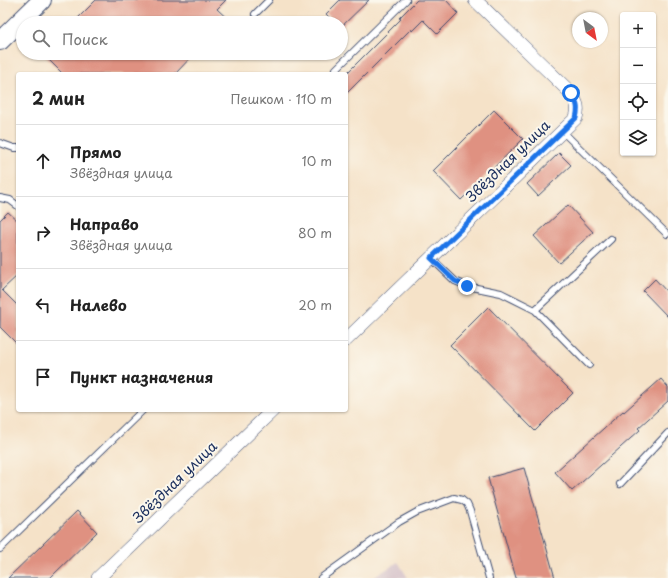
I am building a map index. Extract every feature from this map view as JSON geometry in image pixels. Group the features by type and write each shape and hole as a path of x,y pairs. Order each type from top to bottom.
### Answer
{"street":[{"path":"26,16 42,0"},
{"name":"Звёздная улица","path":"348,338 576,118 578,109 576,100 571,93 475,0"},
{"path":"0,41 16,25"},
{"name":"Звёздная улица","path":"98,578 271,412"}],"lane":[{"path":"255,14 269,0"},
{"path":"348,57 406,0"},
{"path":"336,69 345,60"},
{"path":"562,131 667,234"},
{"path":"0,143 16,147"},
{"path":"0,198 10,200 16,204"},
{"path":"536,310 611,239"},
{"path":"431,258 455,281 467,286 501,293 536,310 589,365"},
{"path":"0,549 140,412"},
{"path":"620,484 668,433"},
{"path":"321,578 399,522 417,512 454,498 462,500 467,504 489,578"}],"shaded area":[{"path":"398,562 408,578 373,578"}],"building":[{"path":"96,0 226,0 217,9 224,16 80,16"},
{"path":"340,0 369,0 348,20 348,16 328,16 326,14"},
{"path":"417,0 446,0 458,13 437,34 423,20 412,31 411,29 348,92 348,72 401,19 399,18"},
{"path":"49,60 188,60 177,72 61,72"},
{"path":"494,110 523,139 461,200 433,171"},
{"path":"559,153 571,165 538,196 527,184"},
{"path":"568,205 593,232 559,263 534,236"},
{"path":"8,212 16,219 16,277 2,290 16,304 16,343 0,327 0,220"},
{"path":"655,279 668,293 668,317 643,291"},
{"path":"488,307 573,393 535,431 450,345"},
{"path":"661,379 668,387 668,401 638,428 640,430 572,491 555,472"},
{"path":"524,468 555,578 516,578 488,478"},
{"path":"77,511 97,532 50,578 8,578"}],"route":[{"path":"467,286 455,281 431,258 576,118 578,109 576,100 571,93"}]}
